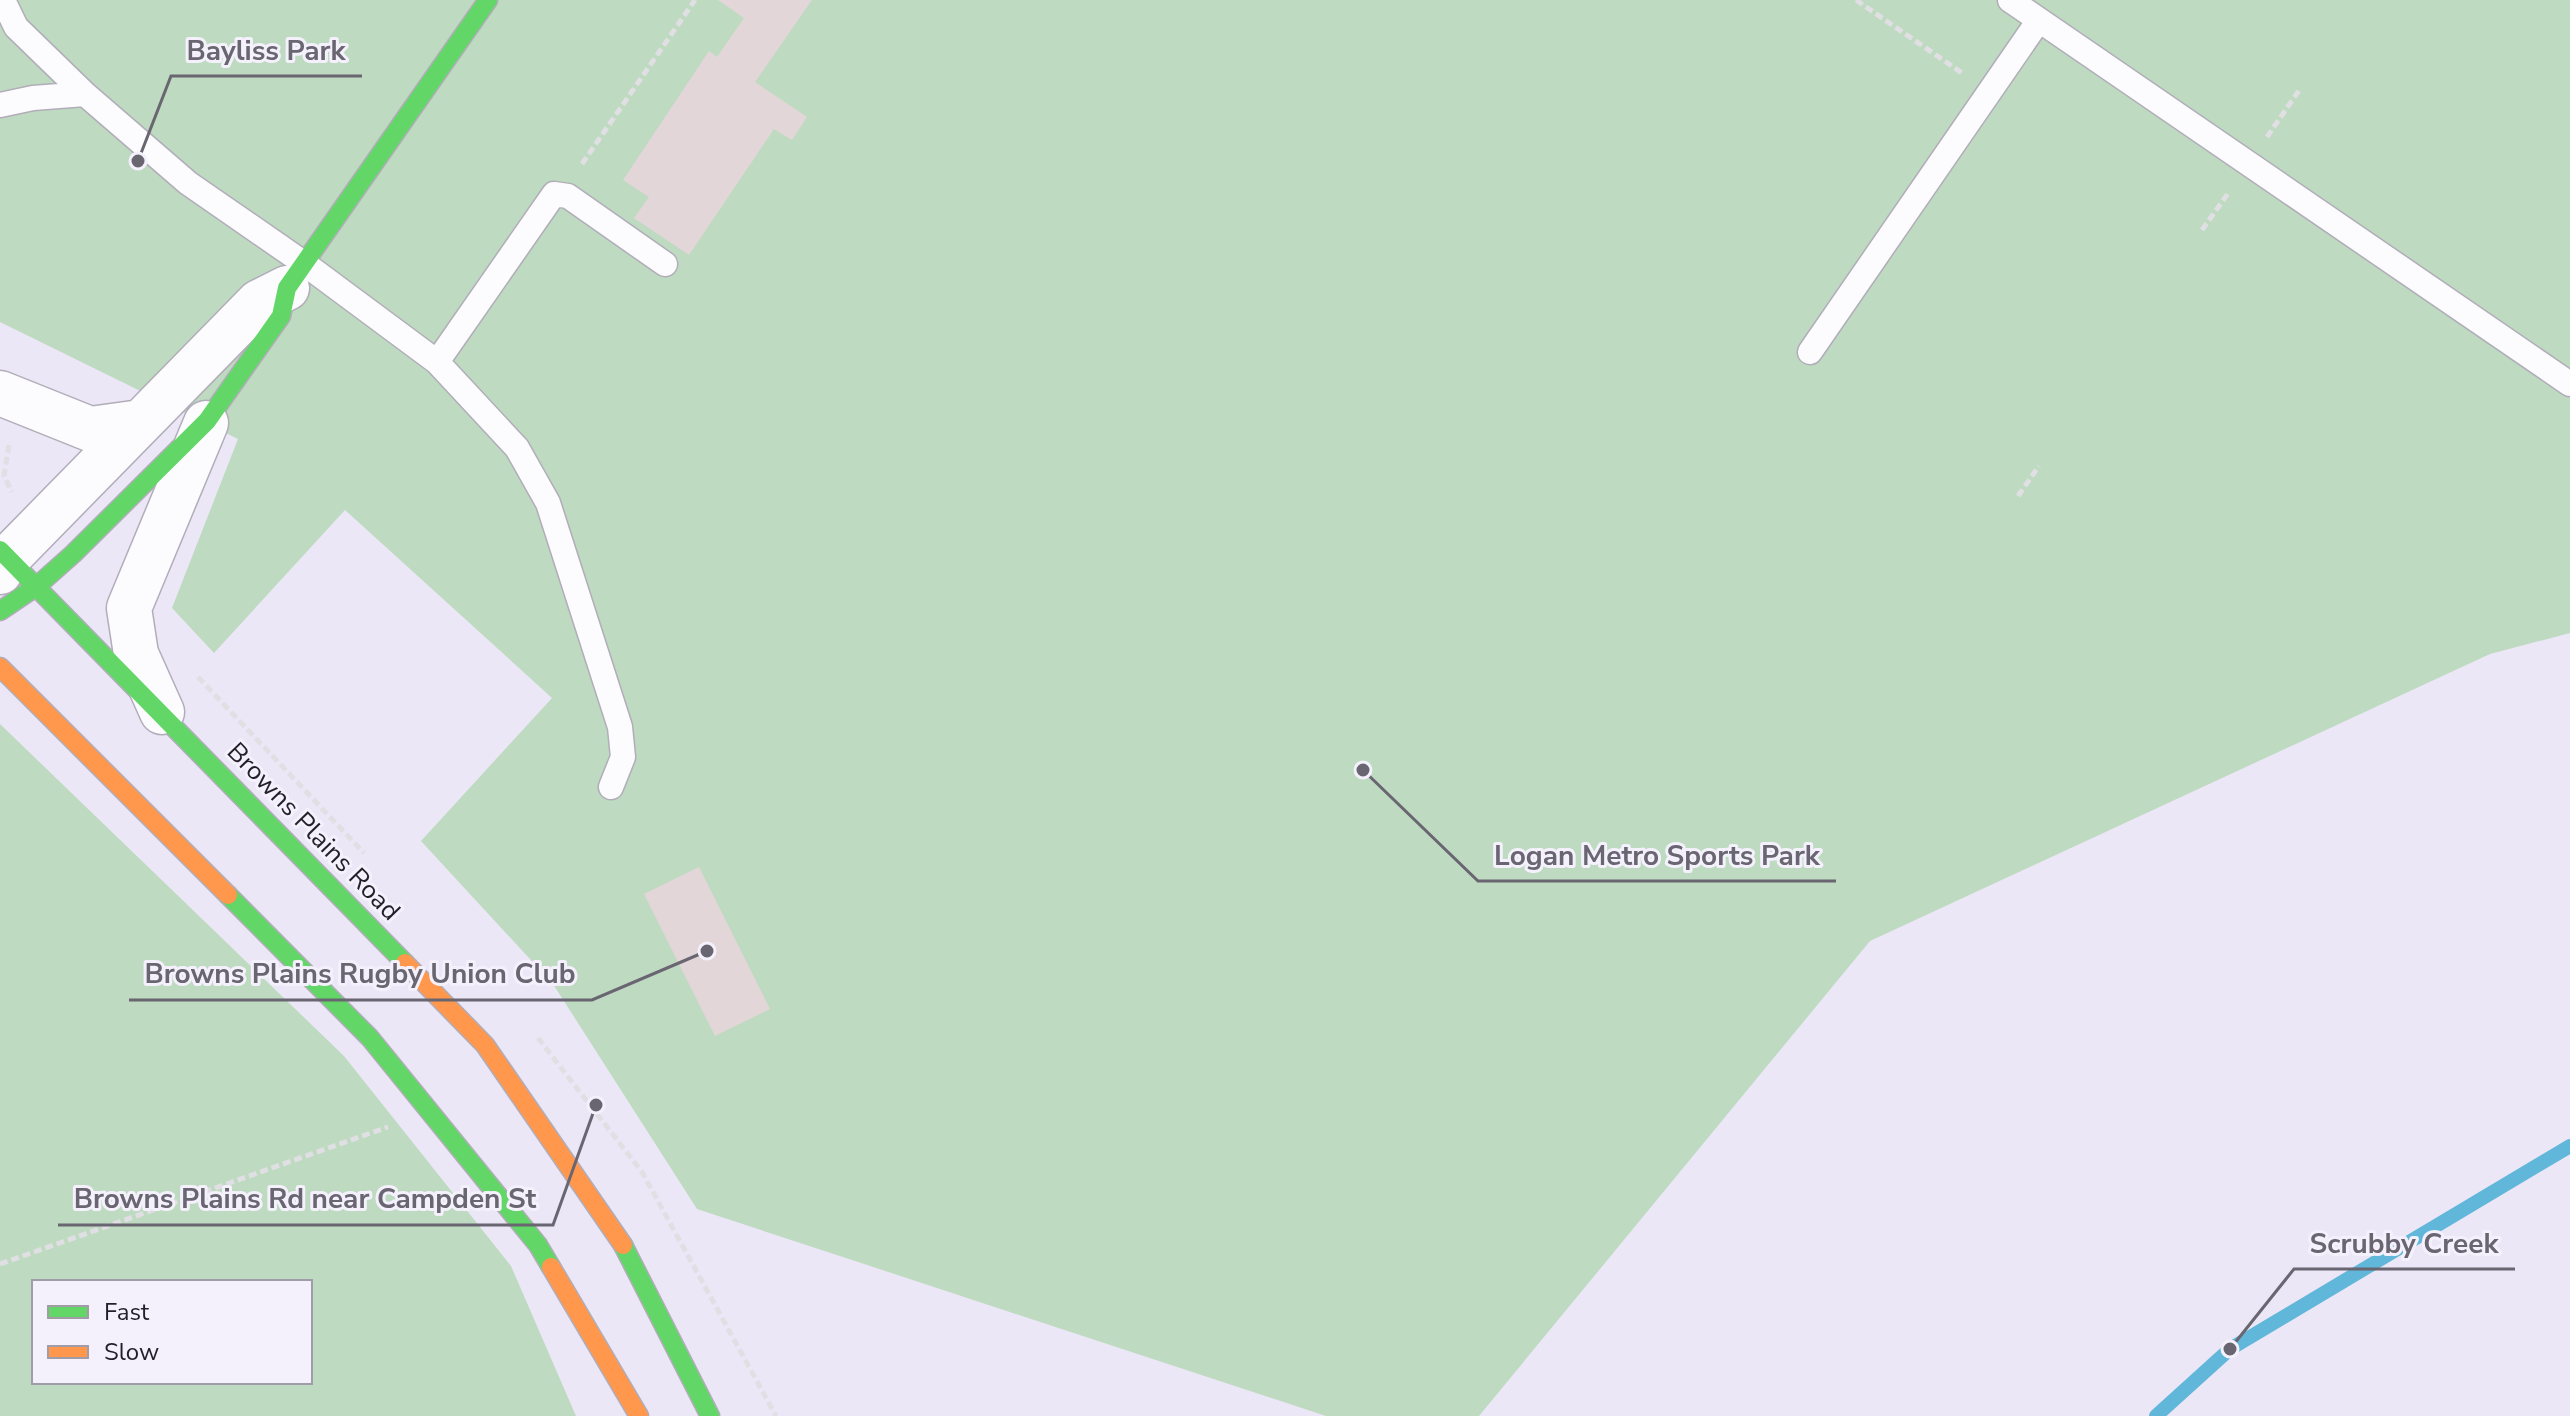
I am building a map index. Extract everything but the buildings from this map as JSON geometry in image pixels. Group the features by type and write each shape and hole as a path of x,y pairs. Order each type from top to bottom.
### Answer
{"main road":[{"path":"0,611 11,567 207,421 281,316 296,276 488,0"},
{"name":"Browns Plains Road","path":"11,567 162,713 485,1045 621,1242 710,1416"},
{"path":"0,667 370,1038 538,1245 639,1416"}],"street":[{"path":"11,567 141,422 259,302 296,276"},
{"path":"0,393 90,429 141,422"},
{"path":"162,713 136,654 129,608 207,421"}],"lane":[{"path":"3,0 16,27 85,94 296,276 437,362 517,448 548,503 620,727 623,757 611,787"},
{"path":"2010,0 2570,384"},
{"path":"1810,352 2039,20"},
{"path":"0,105 33,98 85,94"},
{"path":"437,362 554,194 568,196 665,264"}],"path":[{"path":"560,195 695,0"},
{"path":"1856,0 1989,92"},
{"path":"2263,142 2300,89"},
{"path":"2202,230 2236,181"},
{"path":"2018,496 2039,466"},
{"path":"0,1264 430,1112"}],"green space":[{"path":"0,0 2570,0 2570,633 2490,654 1870,941 1479,1416 1326,1416 697,1209 553,984 421,841 552,698 345,510 214,653 172,608 238,439 0,322"},
{"path":"0,724 344,1056 511,1266 576,1416 0,1416"}],"waterway":[{"path":"2156,1416 2230,1349 2570,1146"}],"traffic: fast":[{"path":"0,611 37,586 73,554 207,421 281,316 287,288 488,0"},
{"path":"0,550 405,963"},
{"path":"228,895 370,1038 538,1245 551,1267"},
{"path":"623,1245 710,1416"}],"traffic: slow":[{"path":"0,667 228,895"},
{"path":"405,963 485,1045 623,1245"},
{"path":"551,1267 639,1416"}],"place":[{"name":"Bayliss Park","path":"138,161"},
{"name":"Logan Metro Sports Park","path":"1363,770"},
{"name":"Browns Plains Rugby Union Club","path":"707,951"},
{"name":"Browns Plains Rd near Campden St","path":"596,1105"},
{"name":"Scrubby Creek","path":"2230,1349"}]}
